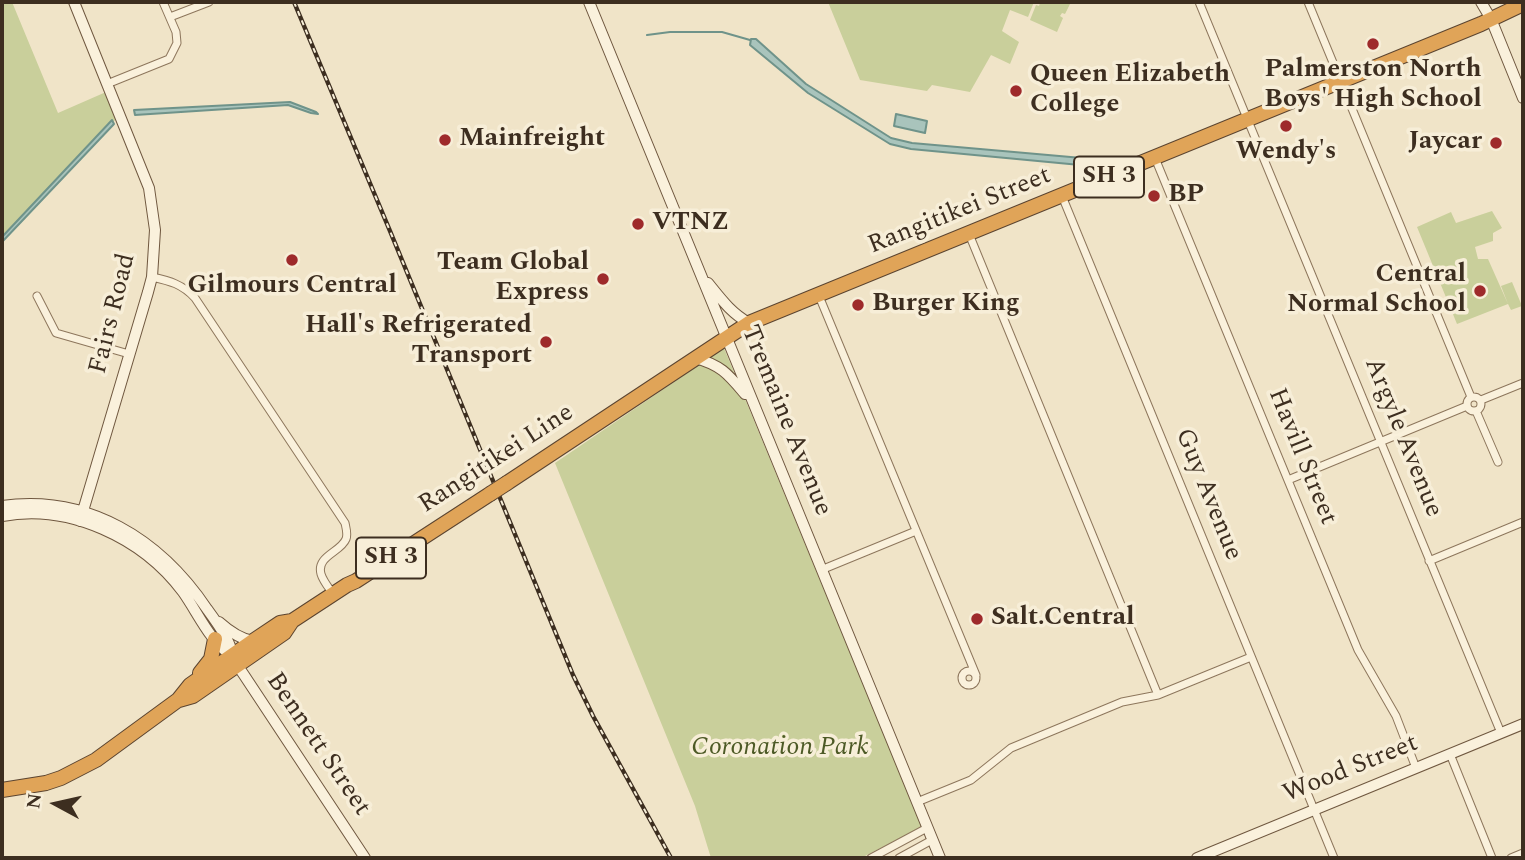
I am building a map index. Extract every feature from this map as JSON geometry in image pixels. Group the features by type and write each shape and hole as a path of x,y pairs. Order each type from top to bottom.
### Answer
{"highway":[{"name":"Rangitikei Street","path":"726,337 749,323 1248,120 1523,4"},
{"name":"Rangitikei Line","path":"2,790 46,783 76,772 116,747 178,700 190,685 284,633 292,621 507,483 726,337"},
{"name":"Rangitikei Line","path":"178,700 193,696 235,661 253,640 280,623 292,621"},
{"path":"190,685 211,659 215,639"}],"main road":[{"name":"Fairs Road","path":"74,2 149,188 155,230 152,277 82,517"},
{"name":"Tremaine Avenue","path":"589,2 940,858"},
{"path":"1481,2 1491,19 1523,98"},
{"path":"700,272 728,308 749,323"},
{"path":"695,358 721,368 751,401"},
{"path":"2,506 42,505 114,524 148,543 167,559 215,639 235,661"},
{"path":"2,516 29,514 82,517"},
{"path":"188,591 221,624 236,635 253,640"},
{"path":"208,610 229,644 235,661"},
{"name":"Bennett Street","path":"235,661 365,858"},
{"name":"Wood Street","path":"1197,858 1217,854 1314,810 1523,724"}],"street":[{"path":"107,84 169,59 177,43 176,32 163,2"},
{"path":"170,17 209,2"},
{"name":"Argyle Avenue","path":"1199,2 1501,733"},
{"path":"1308,2 1471,397"},
{"name":"Havill Street","path":"1154,158 1358,650 1396,716 1416,768"},
{"name":"Guy Avenue","path":"1062,196 1334,858"},
{"path":"969,234 1158,695"},
{"path":"152,277 187,289 195,298 345,523 348,536 345,542 324,559 321,569 322,577 333,594"},
{"path":"37,296 55,333 129,354"},
{"path":"819,296 959,638 971,660 972,673"},
{"path":"1481,401 1523,383"},
{"path":"1471,397 1481,401"},
{"path":"1467,406 1471,397"},
{"path":"1476,411 1480,408 1481,401"},
{"path":"1288,480 1467,406"},
{"path":"1467,406 1476,411"},
{"path":"1476,411 1498,462"},
{"path":"1429,561 1523,522"},
{"path":"821,570 916,531"},
{"path":"917,802 971,780 1011,748 1122,702 1158,695 1251,657"},
{"path":"1450,754 1492,858"},
{"path":"871,858 927,828"},
{"path":"899,858 932,840"},
{"path":"1511,858 1523,853"}],"green space":[{"path":"2,2 12,2 58,113 106,92 117,118 2,239"},
{"path":"828,2 1034,2 1028,17 1010,10 1002,31 1019,42 1010,64 991,55 970,92 932,85 927,91 860,80"},
{"path":"1038,2 1071,2 1065,14 1060,16 1063,18 1057,32 1030,20 1036,5 1039,6"},
{"path":"1492,211 1502,228 1493,233 1493,241 1475,247 1478,259 1488,259 1508,304 1457,324 1417,227 1451,212 1456,223"},
{"path":"1512,282 1522,306 1511,310 1501,286"},
{"name":"Coronation Park","path":"724,348 922,827 861,858 711,858 695,806 555,463"}],"water":[{"path":"751,39 756,39 806,84 891,138 912,143 1082,158 1094,165 1086,168 1080,165 911,149 890,144 808,93 750,45"},
{"path":"290,102 318,114 288,105 135,115 134,110"},
{"path":"896,114 927,121 925,133 894,126"},
{"path":"112,120 114,124 2,242 2,237"}],"waterway":[{"path":"647,35 722,32 750,40"}],"railway":[{"path":"294,2 573,675 671,858"}],"place":[{"name":"Palmerston North Boys' High School","path":"1373,44"},
{"name":"Queen Elizabeth College","path":"1016,91"},
{"name":"Wendy's","path":"1286,126"},
{"name":"Mainfreight","path":"445,140"},
{"name":"Jaycar","path":"1496,143"},
{"name":"BP","path":"1154,196"},
{"name":"VTNZ","path":"638,224"},
{"name":"Gilmours Central","path":"292,260"},
{"name":"Team Global Express","path":"603,279"},
{"name":"Central Normal School","path":"1480,291"},
{"name":"Burger King","path":"858,305"},
{"name":"Hall's Refrigerated Transport","path":"546,342"},
{"name":"Salt.Central","path":"977,619"}]}
